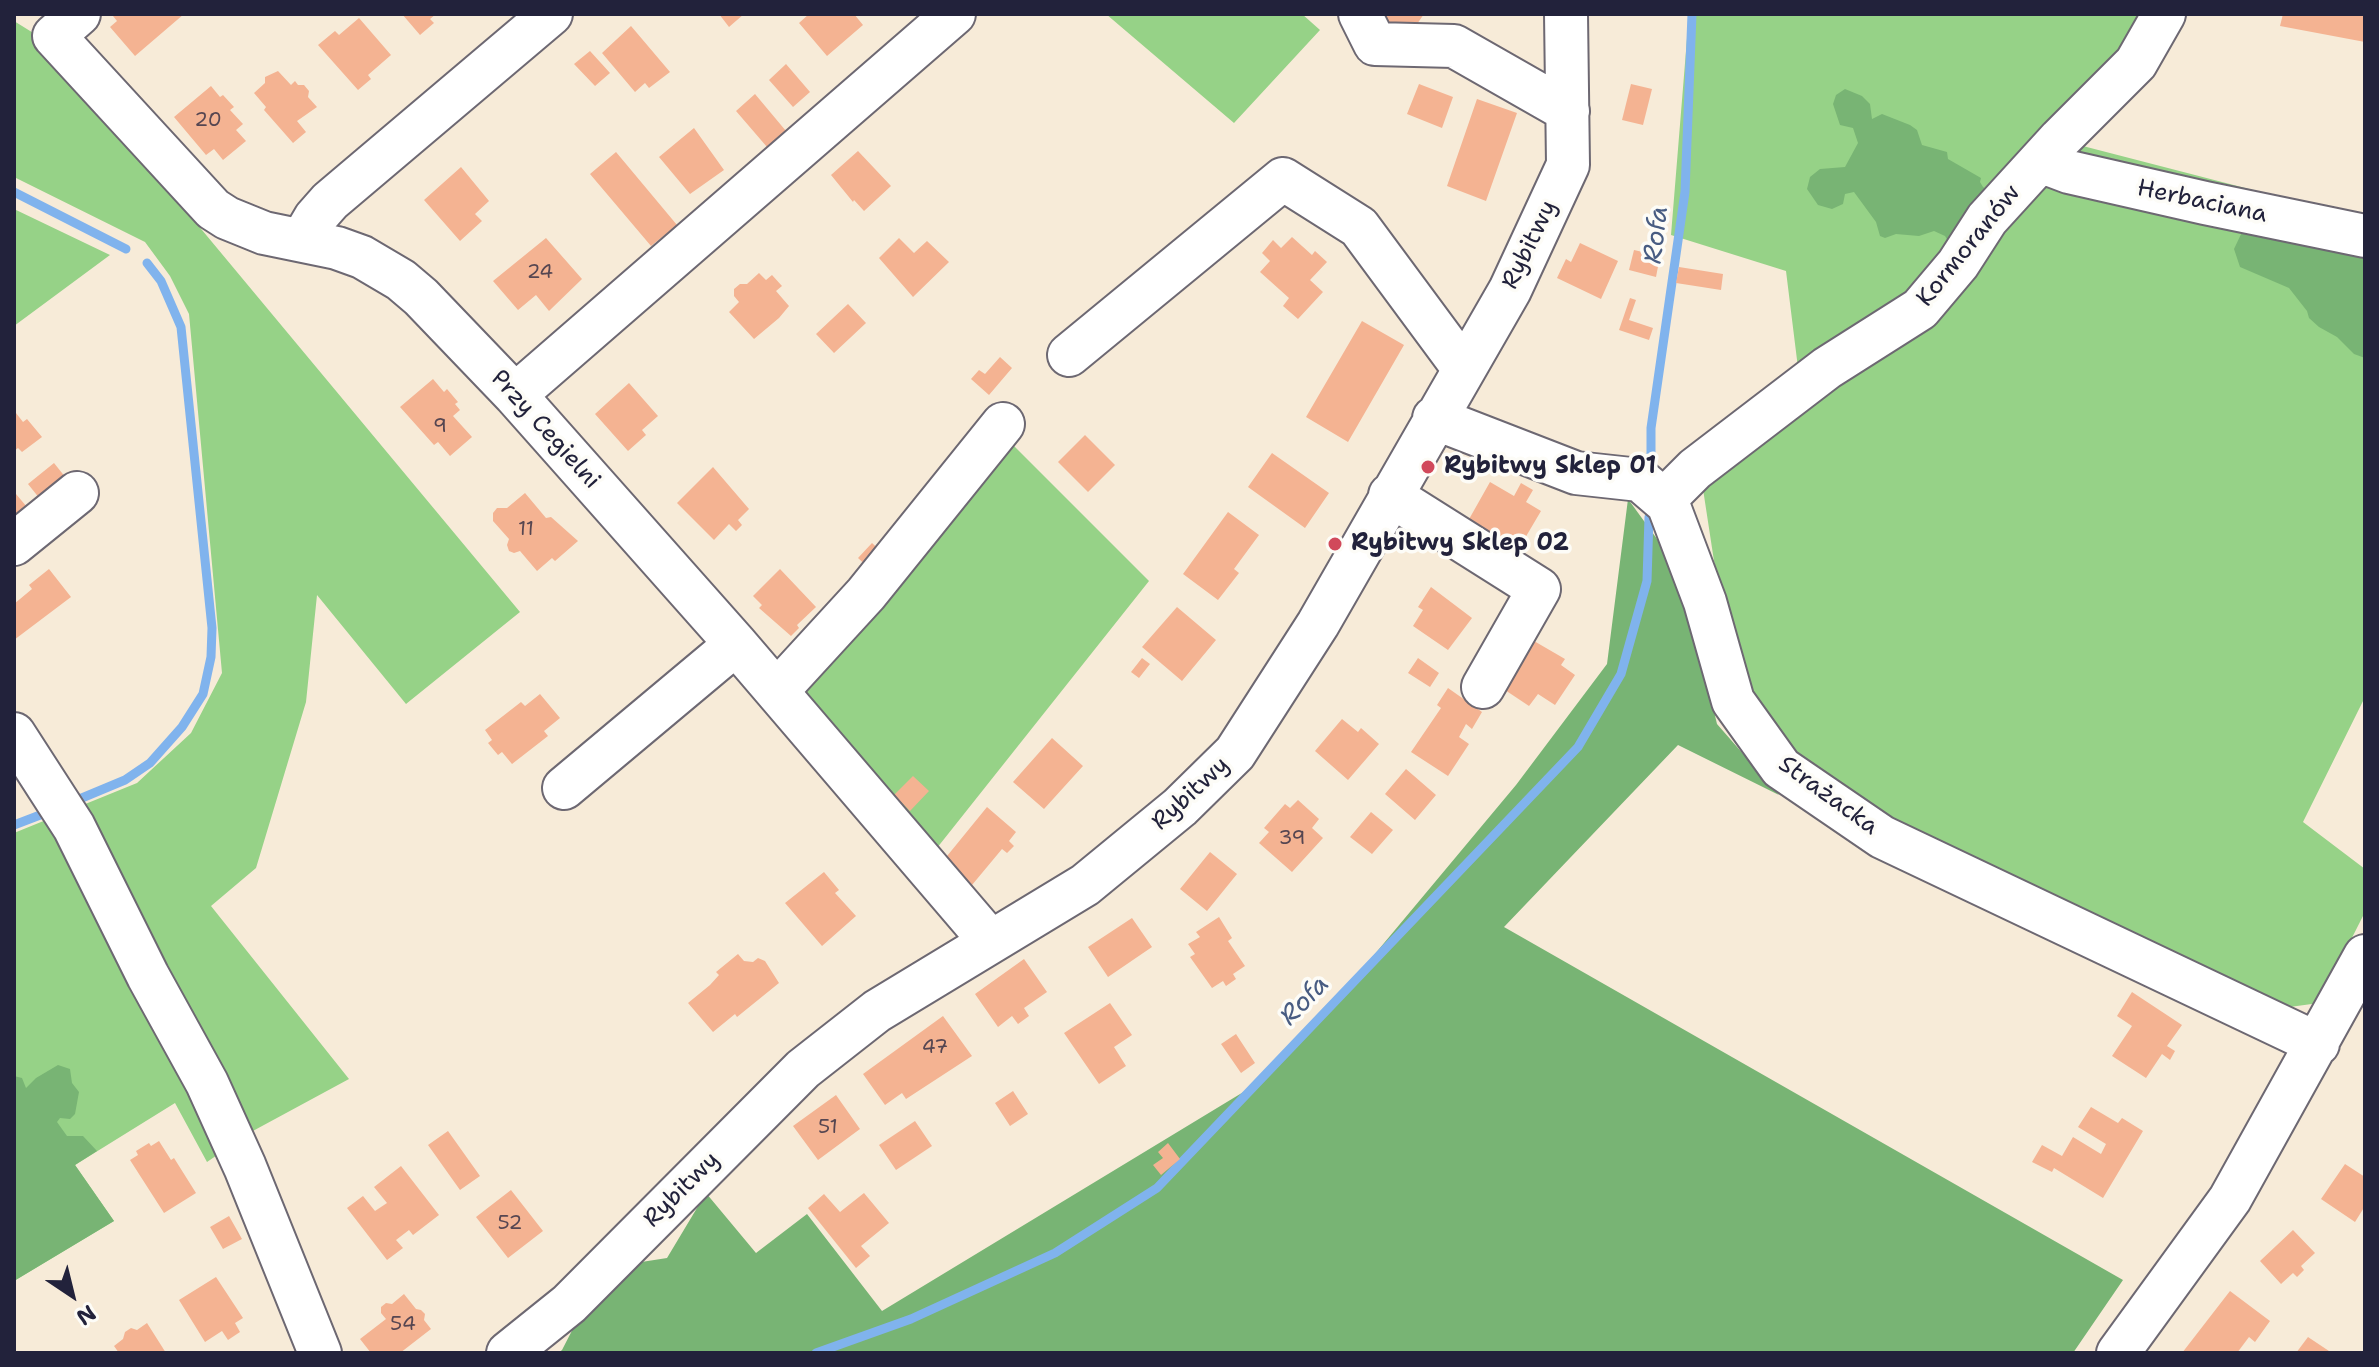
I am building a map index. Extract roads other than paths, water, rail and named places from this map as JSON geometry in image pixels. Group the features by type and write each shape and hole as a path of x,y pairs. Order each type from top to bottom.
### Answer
{"street":[{"name":"Przy Cegielni","path":"79,14 54,36 213,209 243,226 264,233 362,257 401,280 421,297 515,395 736,644 991,942"},
{"path":"302,240 330,201 551,14"},
{"path":"515,395 954,14"},
{"path":"1360,14 1375,44 1454,46 1568,111"},
{"name":"Rybitwy","path":"508,1353 569,1304 803,1069 877,1011 1085,885 1180,807 1235,753 1318,624 1510,290 1568,165 1566,14"},
{"name":"Kormoranów","path":"1664,500 1695,469 1827,368 1920,309 1958,264 1987,219 2136,63 2164,14"},
{"name":"Herbaciana","path":"2040,161 2069,172 2365,236"},
{"path":"1069,355 1283,179 1359,227 1464,369"},
{"path":"1434,418 1576,473 1640,480 1664,500"},
{"path":"777,691 866,594 1003,424"},
{"path":"14,544 77,493"},
{"path":"1390,495 1539,589 1483,687"},
{"name":"Strażacka","path":"1664,500 1705,602 1733,701 1781,768 1882,837 2318,1044"},
{"path":"564,788 736,644"},
{"path":"14,734 74,827 148,976 213,1094 320,1353"},
{"path":"2118,1353 2230,1199 2365,956"}],"waterway":[{"name":"Rofa","path":"1651,460 1651,428 1685,192 1692,14"},
{"path":"14,192 126,249"},
{"path":"77,800 125,780 150,763 182,727 203,694 211,657 212,628 181,327 161,281 147,263"},
{"name":"Rofa","path":"816,1353 911,1319 1055,1253 1157,1188 1578,747 1621,674 1647,581 1649,517"},
{"path":"14,825 48,812"}],"place":[{"name":"Rybitwy Sklep 01","path":"1428,467"},
{"name":"Rybitwy Sklep 02","path":"1335,544"}]}
